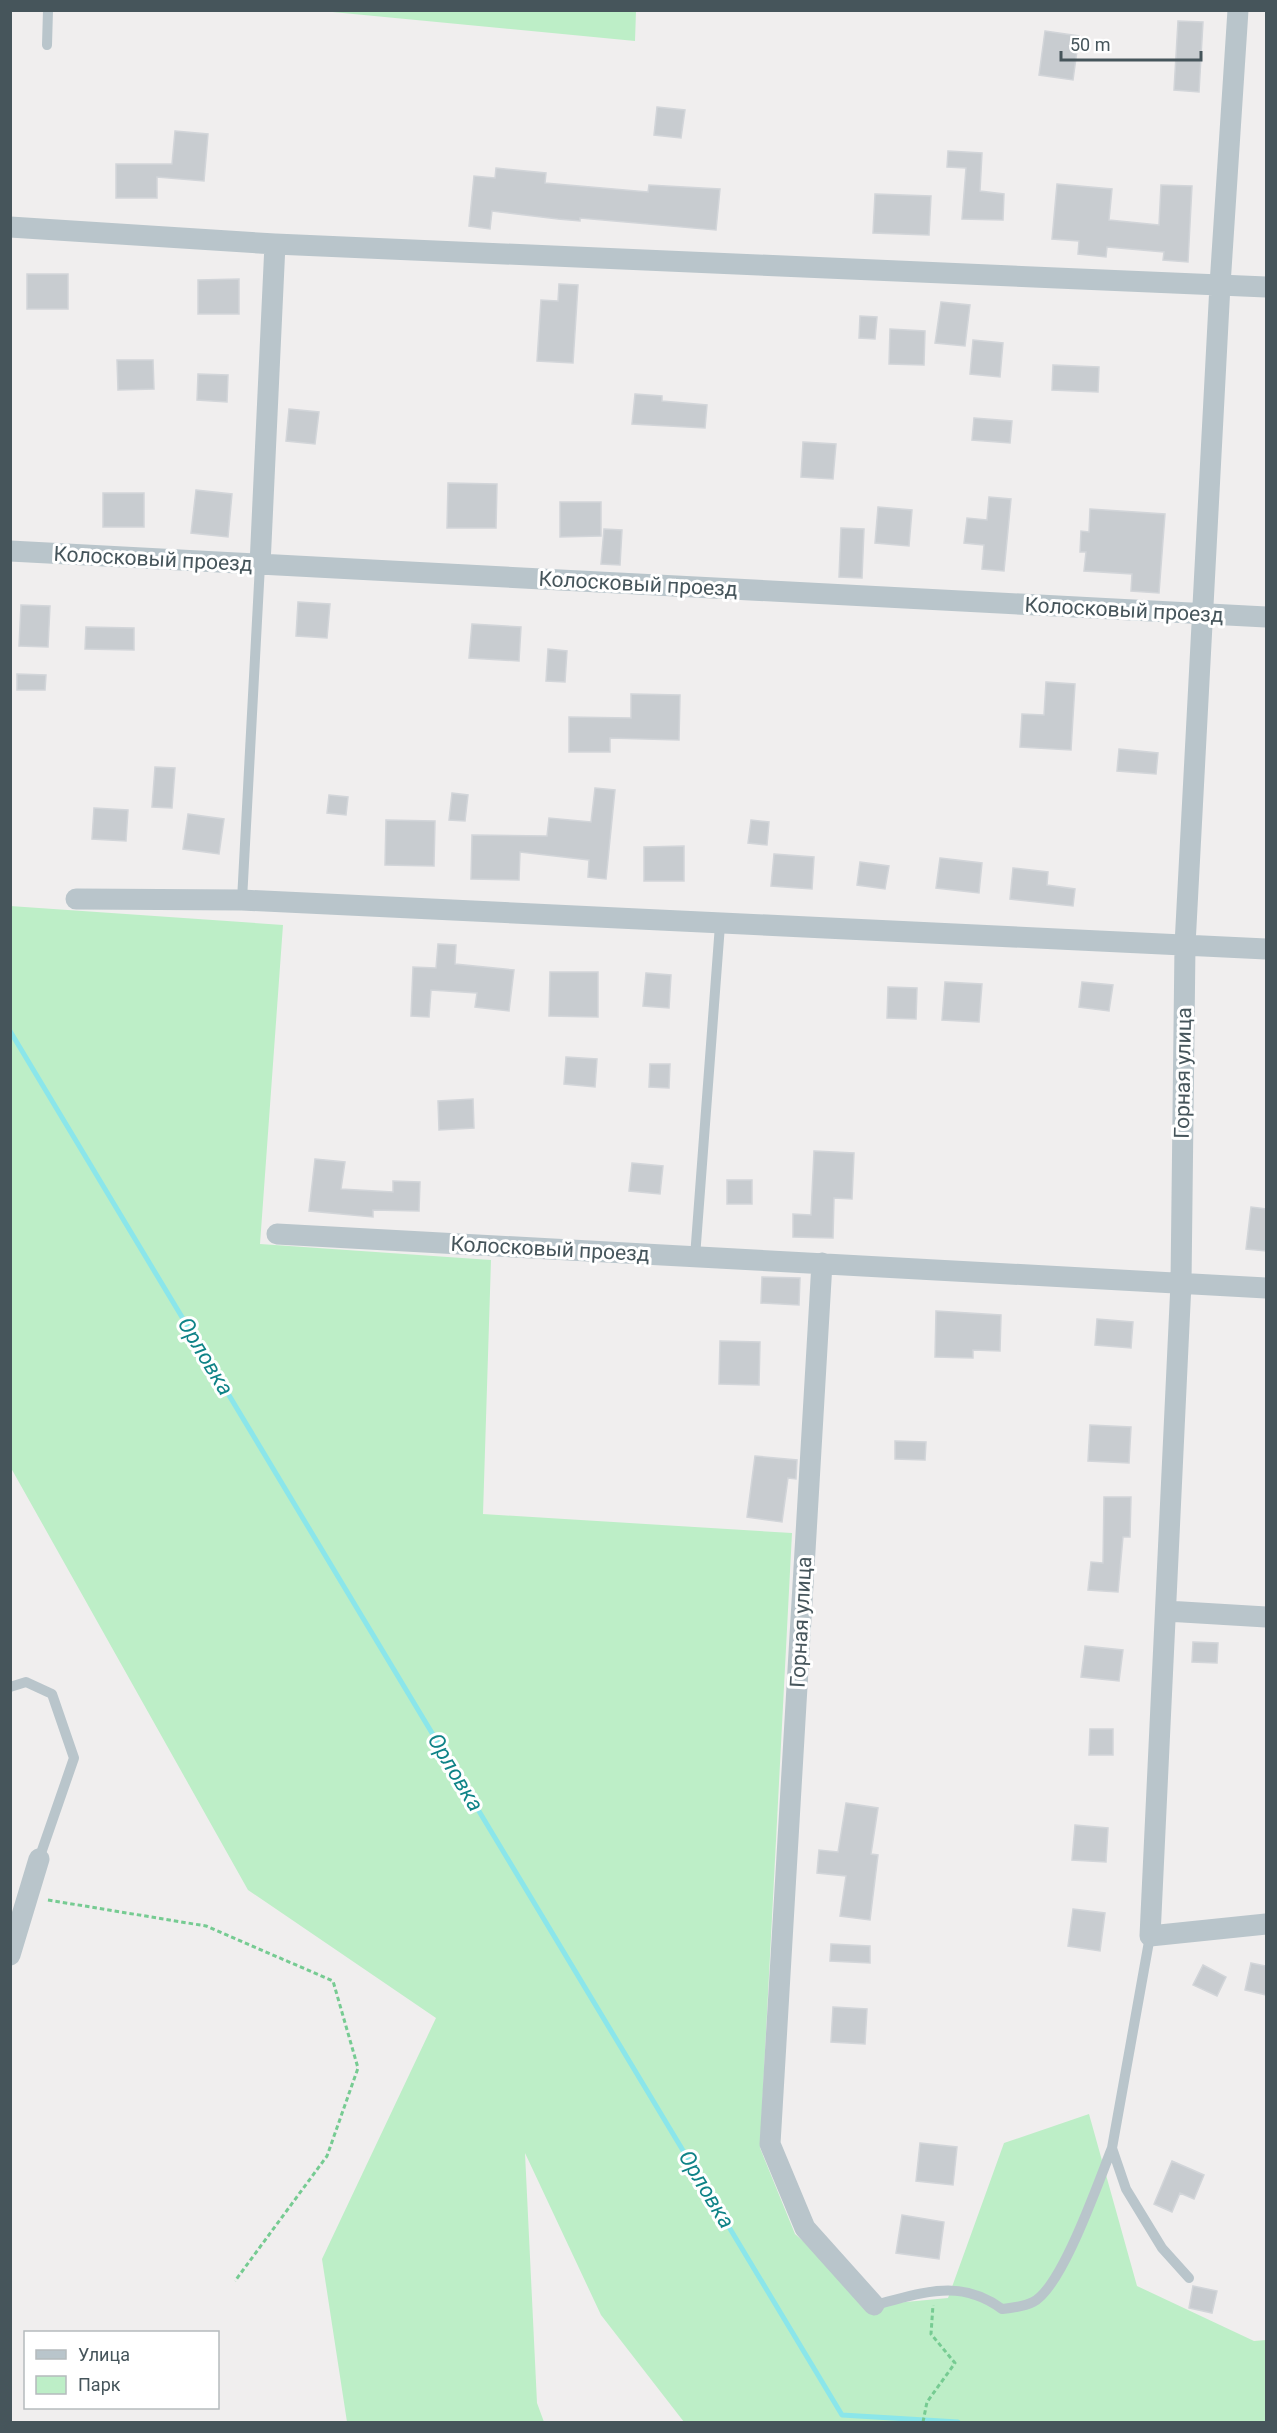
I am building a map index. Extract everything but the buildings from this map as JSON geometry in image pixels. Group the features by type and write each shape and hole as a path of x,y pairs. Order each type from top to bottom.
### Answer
{"street":[{"name":"Горная улица","path":"1150,1936 1181,1283 1185,945 1220,285 1238,10"},
{"path":"10,227 275,244 1266,286"},
{"path":"260,565 275,244"},
{"name":"Колосковый проезд","path":"10,551 1266,617"},
{"path":"75,899 243,900 1266,950"},
{"name":"Колосковый проезд","path":"278,1234 822,1263"},
{"name":"Горная улица","path":"822,1263 770,2144 805,2228 874,2306"},
{"path":"822,1263 1266,1288"},
{"path":"1166,1611 1266,1617"},
{"path":"10,1956 39,1859"},
{"path":"1150,1936 1266,1924"}],"lane":[{"path":"47,45 48,10"},
{"path":"243,900 260,565"},
{"path":"695,1257 720,924"},
{"path":"10,1687 26,1682 52,1694 74,1758 39,1859"},
{"path":"874,2306 946,2288 987,2298 1002,2309 1018,2307 1035,2302 1053,2283 1112,2148 1150,1936"},
{"path":"1112,2148 1126,2189 1162,2248 1188,2278"}],"path":[{"path":"28,1896 206,1926 333,1981 358,2068 327,2156 235,2281"},
{"path":"922,2422 927,2402 955,2363 931,2334 934,2291"}],"green space":[{"path":"322,11 636,11 635,41"},
{"path":"10,906 283,925 260,1244 491,1260 483,1514 792,1533 760,2148 795,2234 874,2305 948,2298 1004,2143 1089,2114 1137,2286 1254,2341 1266,2340 1266,2422 684,2422 601,2315 525,2153 537,2403 544,2422 347,2422 322,2259 436,2018 248,1890 11,1468"}],"waterway":[{"name":"Орловка","path":"10,1031 842,2415 958,2422"}]}
